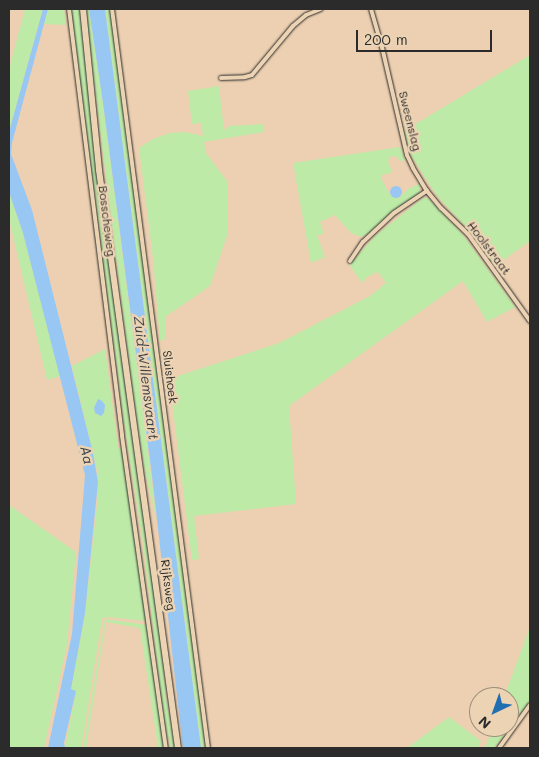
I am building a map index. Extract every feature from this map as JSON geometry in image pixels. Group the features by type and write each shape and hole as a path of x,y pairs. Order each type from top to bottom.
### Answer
{"main road":[{"name":"Bosscheweg","path":"83,9 99,170 133,425"},
{"name":"Rijksweg","path":"133,425 178,748"}],"street":[{"name":"Bosscheweg","path":"69,9 122,436"},
{"name":"Sluishoek","path":"112,9 208,748"},
{"path":"221,78 245,77 252,74 293,26 306,15 321,9"},
{"name":"Sweenslag","path":"371,9 382,47 407,155 427,191"},
{"path":"350,261 363,242 394,214 427,191"},
{"name":"Hoolstraat","path":"427,191 468,234 530,321"},
{"name":"Rijksweg","path":"122,436 166,748"},
{"path":"498,748 530,705"}],"green space":[{"path":"25,9 43,9 9,132 9,69"},
{"path":"48,9 64,9 66,25 44,24"},
{"path":"71,9 79,9 80,16 160,631 166,698 175,748 171,748 164,721 143,543 124,423"},
{"path":"85,9 89,9 103,103 157,521 145,472 135,409"},
{"path":"105,9 111,9 206,748 201,748"},
{"path":"530,55 530,241 495,266 464,225 437,196 410,154 404,131"},
{"path":"219,86 224,130 229,126 263,124 264,132 204,142 206,153 227,181 228,233 210,286 165,317 166,338 160,341 153,258 139,148 153,139 170,133 185,132 203,136 201,123 192,124 188,91"},
{"path":"400,147 405,160 400,161 396,156 390,157 388,161 392,171 389,174 383,174 381,178 390,195 399,198 408,189 419,184 419,193 368,234 361,237 351,233 335,215 320,222 324,234 317,235 325,257 311,263 293,163"},
{"path":"9,192 23,233 61,376 47,380 9,219"},
{"path":"423,198 428,198 463,235 515,307 487,322 463,281 289,406 296,504 194,516 199,559 192,560 169,379 279,343 370,296 386,283 378,272 367,277 362,283 350,266 351,263 376,235"},
{"path":"105,349 118,447 122,449 146,584 146,621 106,617 102,619 81,748 65,748 76,691 71,690 85,613 98,496 97,470 72,366"},
{"path":"9,505 76,552 67,645 44,748 9,748"},
{"path":"105,619 148,625 165,748 158,748 140,628 106,622 86,748 83,748"},
{"path":"530,627 530,700 519,716 519,687 508,687"},
{"path":"449,717 469,732 469,737 476,737 481,741 478,748 407,748"},
{"path":"489,737 503,737 494,748 485,748"}],"water":[{"name":"Aa","path":"43,9 48,9 12,143 11,154 32,210 93,453 98,482 85,613 71,689 76,691 64,743 65,748 48,748 72,634 85,475 23,233 9,192 9,132"},
{"name":"Zuid-Willemsvaart","path":"89,9 105,9 201,748 183,748 152,476"},
{"path":"394,186 398,186 402,192 398,198 394,198 390,194 390,190"},
{"path":"98,399 105,405 104,413 101,416 95,413 94,408"}]}
